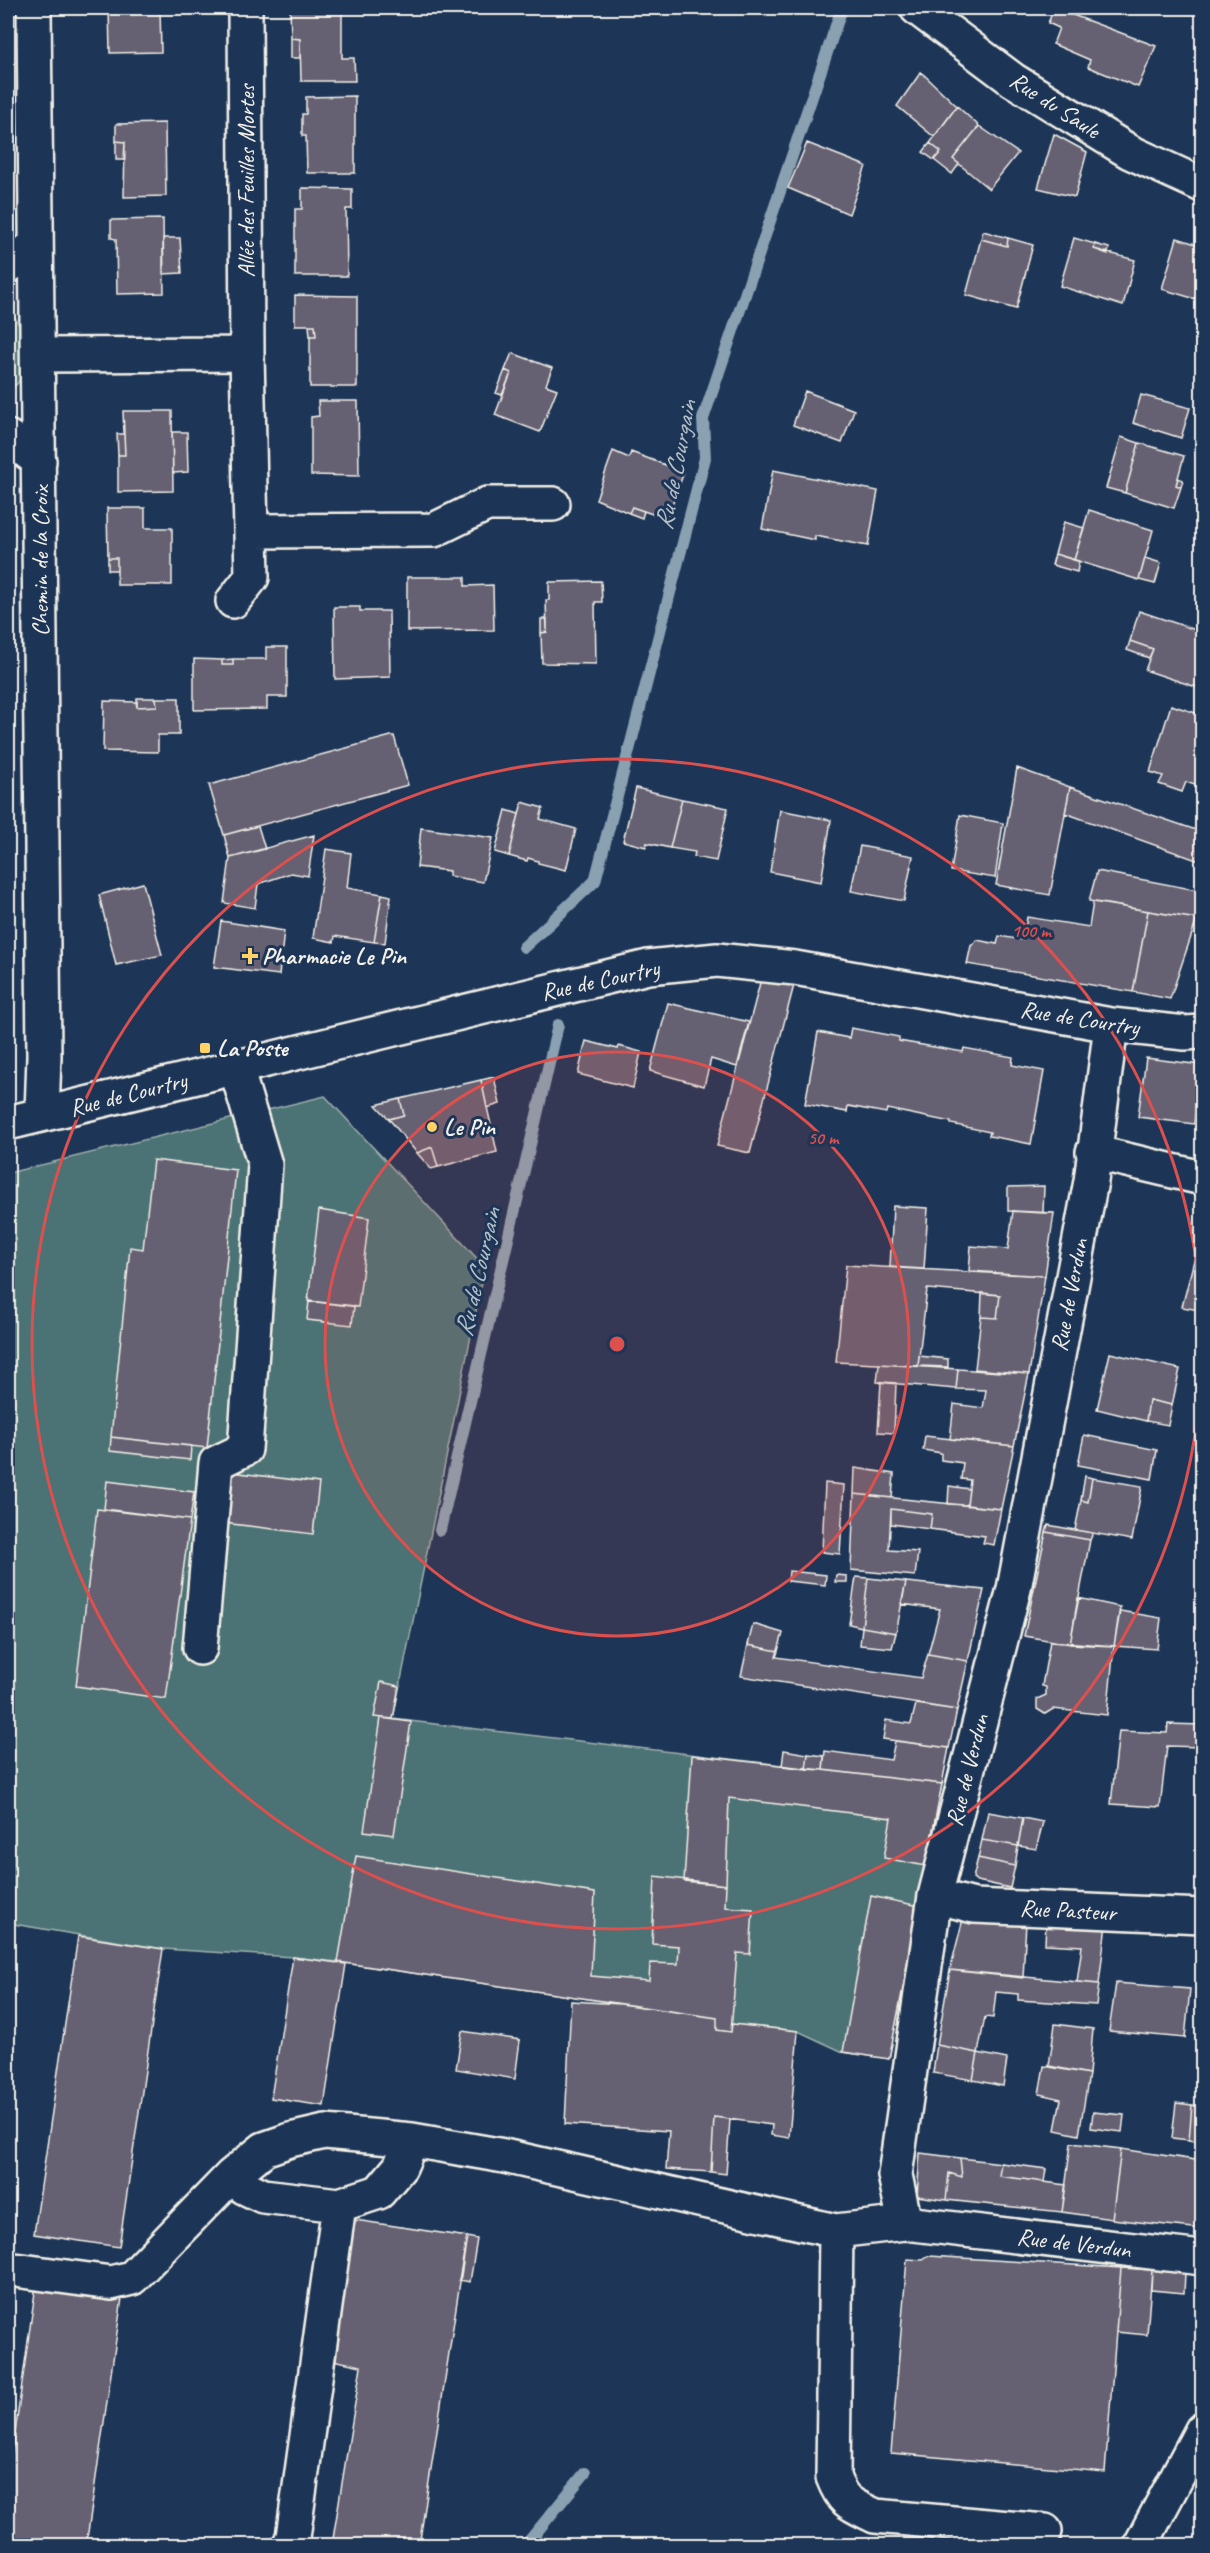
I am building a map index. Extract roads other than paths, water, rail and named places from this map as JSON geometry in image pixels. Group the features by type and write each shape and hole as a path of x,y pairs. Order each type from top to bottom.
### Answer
{"street":[{"name":"Chemin de la Croix","path":"34,8 39,356 44,1056 42,1114"},
{"name":"Allée des Feuilles Mortes","path":"233,601 252,577 247,354 245,8"},
{"name":"Rue du Saule","path":"917,8 1013,80 1130,152 1203,185"},
{"path":"8,266 36,245"},
{"path":"39,356 247,354"},
{"path":"8,437 39,461"},
{"path":"251,531 434,530 487,504 553,504"},
{"name":"Rue de Courtry","path":"8,1123 648,967 717,960 795,968 1111,1025 1185,1033 1203,1032"},
{"name":"Rue de Verdun","path":"1111,1025 1089,1192 1014,1589 935,1896 895,2175 905,2223 1203,2258"},
{"path":"200,1648 216,1463 245,1449 265,1165 236,1068"},
{"path":"1093,1152 1203,1178"},
{"name":"Rue Pasteur","path":"935,1896 974,1906 1203,1916"},
{"path":"8,2269 111,2283 132,2278 231,2176 264,2149 325,2132 412,2140 504,2156 836,2231 905,2223"},
{"path":"231,2176 244,2187 263,2196 339,2205 379,2192 400,2167 412,2140"},
{"path":"289,2546 293,2537 339,2205"},
{"path":"836,2231 833,2477 840,2495 875,2516 1045,2531"},
{"path":"1140,2546 1203,2430"}],"waterway":[{"name":"Ru de Courgain","path":"524,947 595,881 705,458 703,419 842,8"},
{"name":"Ru de Courgain","path":"440,1530 558,1025"},
{"name":"Ru de Courgain","path":"525,2546 585,2473"}],"place":[{"name":"Pharmacie Le Pin","path":"250,956"},
{"name":"La Poste","path":"205,1048"},
{"name":"Le Pin","path":"432,1127"}]}
